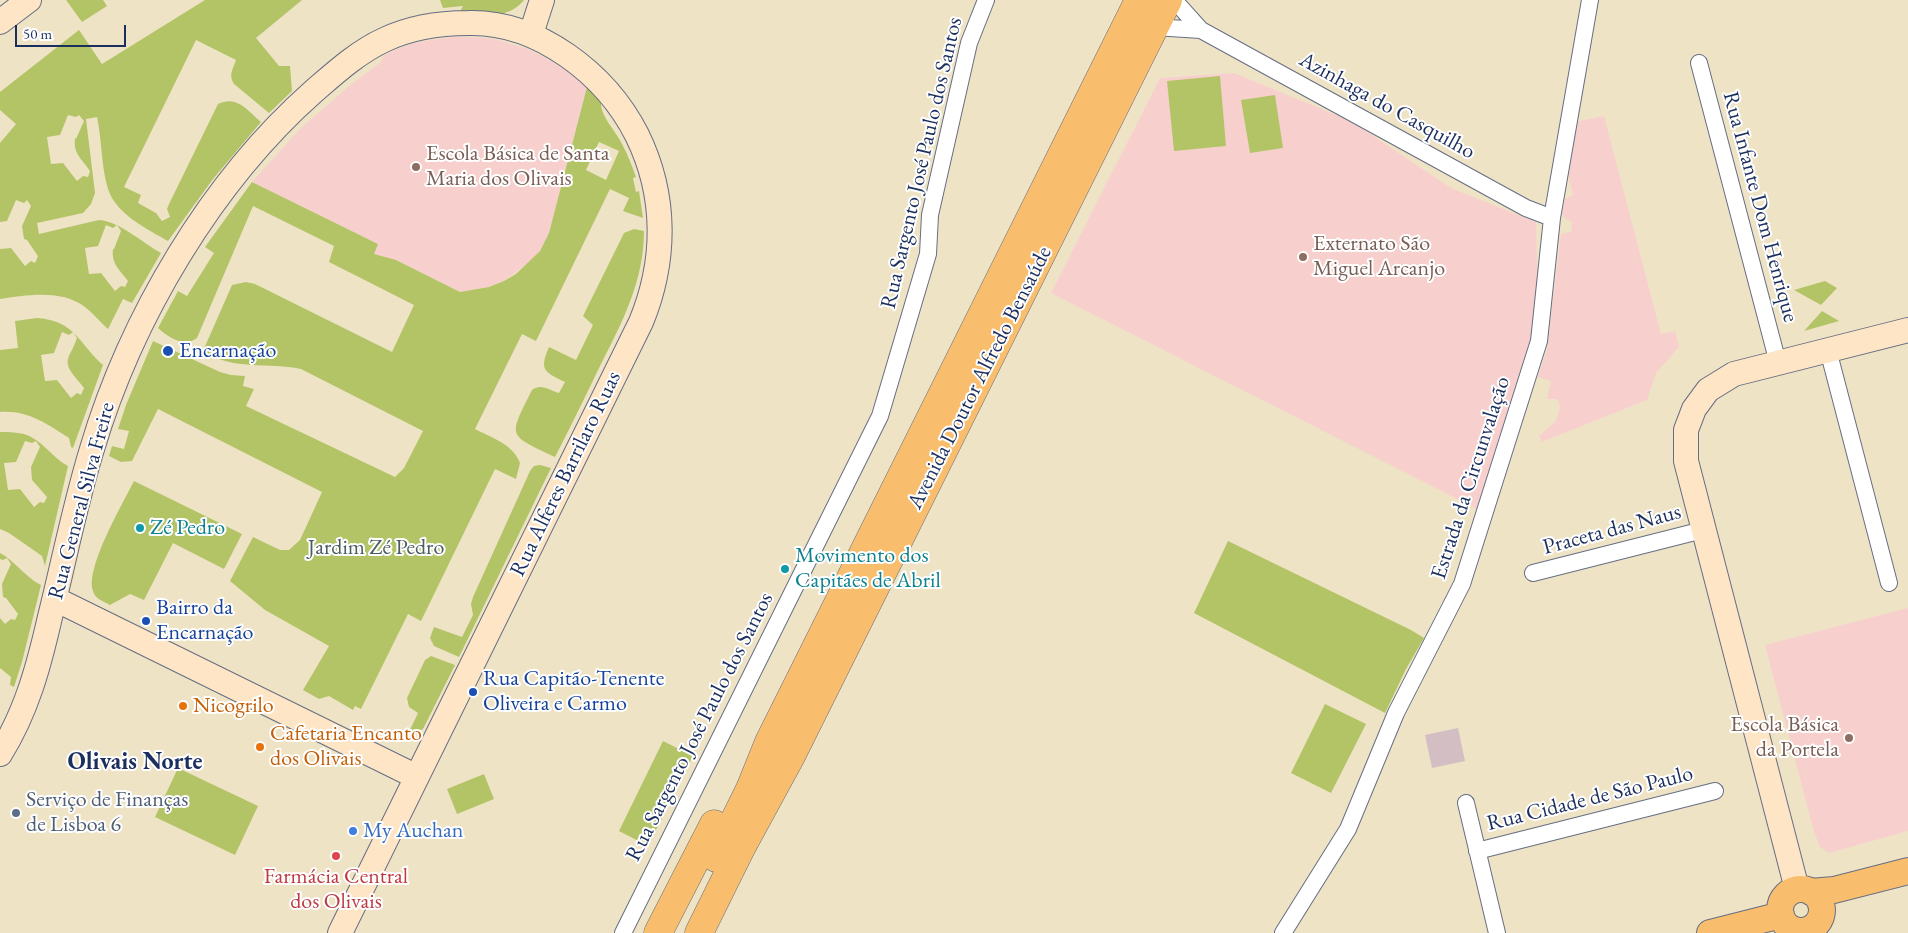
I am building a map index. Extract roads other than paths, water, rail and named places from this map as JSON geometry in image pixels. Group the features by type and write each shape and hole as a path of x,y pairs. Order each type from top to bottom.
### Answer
{"highway":[{"name":"Avenida Doutor Alfredo Bensaúde","path":"699,933 741,848 780,749 1139,0"},
{"name":"Avenida Doutor Alfredo Bensaúde","path":"678,933 750,789 780,749 1168,0"},
{"name":"Avenida Doutor Alfredo Bensaúde","path":"658,933 738,780 780,749"},
{"name":"Avenida Doutor Alfredo Bensaúde","path":"719,933 767,836 780,749"}],"main road":[{"path":"1908,871 1834,890 1804,890 1788,893 1782,901 1780,915 1789,927 1797,930 1811,928 1847,905 1908,888"},
{"path":"1804,890 1820,901 1822,908 1811,928"},
{"path":"1710,933 1780,915"}],"street":[{"path":"0,22 29,0"},
{"path":"531,34 542,0"},
{"name":"Rua Sargento José Paulo dos Santos","path":"623,933 880,416 928,254 930,215 967,53 986,0"},
{"name":"Azinhaga do Casquilho","path":"1174,0 1201,30 1526,208 1552,218"},
{"name":"Estrada da Circunvalação","path":"1283,933 1348,829 1396,713 1462,584 1539,341 1552,218 1590,0"},
{"name":"Rua General Silva Freire","path":"0,754 18,721 36,674 82,481 118,374 150,306 172,268 229,181 280,123 320,85 353,59 383,40 414,29 440,23 478,22 531,34"},
{"name":"Azinhaga do Casquilho","path":"1154,27 1201,30"},
{"name":"Rua Alferes Barrilaro Ruas","path":"340,933 641,322 655,282 659,260 660,225 657,196 645,154 636,135 613,99 599,83 566,56 531,34"},
{"name":"Rua Infante Dom Henrique","path":"1699,63 1778,363"},
{"path":"1804,890 1703,530 1686,461 1686,430 1694,409 1708,390 1734,374 1904,331"},
{"path":"1828,350 1889,583"},
{"name":"Praceta das Naus","path":"1533,574 1703,530"},
{"path":"55,599 417,778"},
{"name":"Rua Cidade de São Paulo","path":"1477,851 1715,790"},
{"name":"Rua Cidade de São Paulo","path":"1466,803 1497,933"}],"place":[{"name":"Escola Básica de Santa Maria dos Olivais","path":"416,167"},
{"name":"Externato São Miguel Arcanjo","path":"1303,257"},
{"name":"Encarnação","path":"168,351"},
{"name":"Zé Pedro","path":"140,528"},
{"name":"Movimento dos Capitães de Abril","path":"785,569"},
{"name":"Bairro da Encarnação","path":"146,621"},
{"name":"Rua Capitão-Tenente Oliveira e Carmo","path":"473,692"},
{"name":"Nicogrilo","path":"183,706"},
{"name":"Escola Básica da Portela","path":"1849,738"},
{"name":"Cafetaria Encanto dos Olivais","path":"260,747"},
{"name":"Serviço de Finanças de Lisboa 6","path":"16,813"},
{"name":"My Auchan","path":"353,831"},
{"name":"Farmácia Central dos Olivais","path":"336,856"}],"district":[{"name":"Olivais Norte","path":"135,762"}],"park label":[{"name":"Jardim Zé Pedro","path":"376,548"}]}
